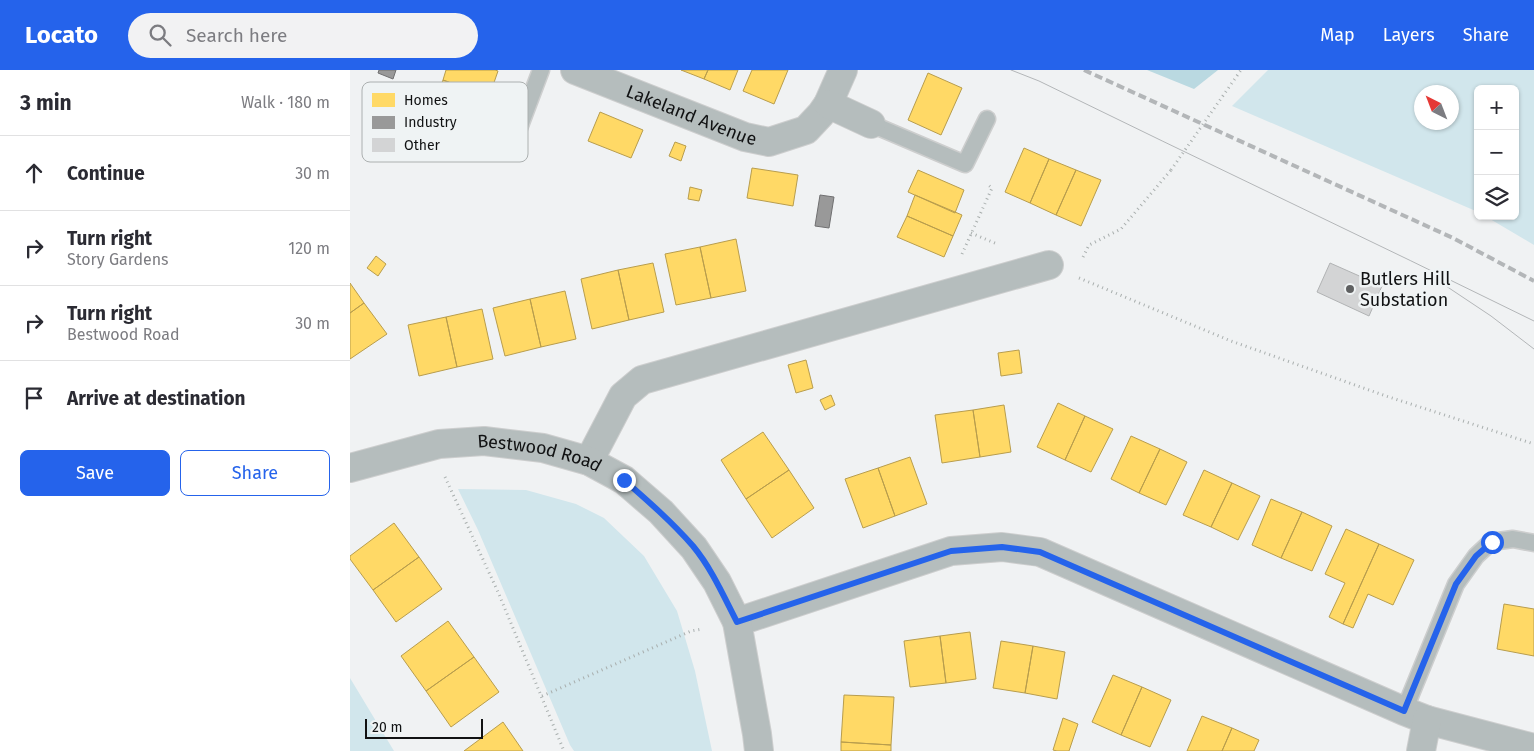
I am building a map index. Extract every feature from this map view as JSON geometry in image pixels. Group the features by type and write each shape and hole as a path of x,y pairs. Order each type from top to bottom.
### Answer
{"street":[{"name":"Lakeland Avenue","path":"575,70 745,137 769,142 806,130 828,104 842,70"},
{"path":"828,104 871,124"},
{"path":"589,461 623,396 642,380 1049,265"},
{"name":"Bestwood Road","path":"350,468 439,444 484,440 543,448 589,461 624,480 661,512 694,548 717,582 737,622 758,734 758,751"},
{"path":"737,622 951,551 1002,547 1040,552 1416,716 1534,748"},
{"path":"1416,716 1421,751"}],"lane":[{"path":"528,104 541,70"},
{"path":"871,124 965,164 988,119"},
{"path":"1416,716 1456,584 1476,556 1492,542 1513,538 1534,543"}],"path":[{"path":"1089,244 1121,229 1171,170 1241,70"},
{"path":"943,295 992,188 965,164"},
{"path":"1049,265 1231,341 1386,396 1534,444"},
{"path":"445,480 498,592 564,751"},
{"path":"542,696 690,631 737,622"}],"shaded area":[{"path":"1147,70 1218,70 1194,89"},
{"path":"1268,70 1534,70 1534,245 1492,220 1519,220 1519,85 1474,85 1474,210 1232,106"},
{"path":"458,489 526,490 576,504 604,518 644,556 677,611 695,671 712,751 574,751 478,530"},
{"path":"350,678 394,751 350,751"}],"building: Homes":[{"path":"446,70 498,71 494,82 448,82 443,80"},
{"path":"681,70 708,70 704,79"},
{"path":"708,70 738,70 730,90 704,79"},
{"path":"752,70 788,70 774,104 743,91"},
{"path":"928,73 962,88 941,135 908,120"},
{"path":"600,112 643,130 631,158 588,141"},
{"path":"675,142 686,146 681,161 669,156"},
{"path":"1024,148 1049,159 1030,203 1005,192"},
{"path":"1049,159 1076,170 1056,215 1030,203"},
{"path":"752,168 798,175 793,206 747,198"},
{"path":"918,170 964,190 955,213 908,192"},
{"path":"1076,170 1101,180 1081,226 1056,215"},
{"path":"690,187 702,190 699,201 688,199"},
{"path":"915,195 962,215 953,236 907,216"},
{"path":"907,216 953,236 944,257 897,237"},
{"path":"736,239 746,291 711,298 700,247"},
{"path":"700,247 711,298 676,305 665,254"},
{"path":"376,256 386,264 378,276 367,268"},
{"path":"653,263 664,312 629,320 618,270"},
{"path":"618,270 629,320 592,329 581,279"},
{"path":"350,283 364,303 350,313"},
{"path":"565,291 576,339 541,347 530,299"},
{"path":"530,299 541,347 505,356 493,308"},
{"path":"364,303 387,334 350,359 350,313"},
{"path":"482,309 493,359 457,367 446,317"},
{"path":"446,317 457,367 419,376 408,325"},
{"path":"1019,350 1022,373 1001,376 998,353"},
{"path":"806,360 813,388 796,393 788,365"},
{"path":"831,395 835,405 825,410 820,400"},
{"path":"1058,403 1085,416 1065,460 1037,447"},
{"path":"1004,405 1011,452 980,457 973,410"},
{"path":"973,410 980,457 942,463 935,415"},
{"path":"1085,416 1113,429 1091,472 1065,460"},
{"path":"763,432 789,470 746,499 721,460"},
{"path":"1131,436 1160,449 1139,493 1111,479"},
{"path":"1160,449 1187,462 1166,505 1139,493"},
{"path":"910,457 927,504 895,516 878,468"},
{"path":"878,468 895,516 863,528 845,479"},
{"path":"789,470 814,508 772,538 746,499"},
{"path":"1204,470 1232,483 1211,527 1183,515"},
{"path":"1232,483 1260,496 1238,540 1211,527"},
{"path":"1271,499 1302,512 1281,558 1252,545"},
{"path":"1302,512 1332,526 1312,571 1281,558"},
{"path":"394,523 419,557 373,590 350,559 350,556"},
{"path":"1346,529 1379,544 1343,624 1329,617 1345,583 1325,574"},
{"path":"1379,544 1414,560 1393,605 1368,594 1353,628 1343,624"},
{"path":"419,557 442,589 396,622 373,590"},
{"path":"1504,604 1534,609 1534,656 1497,649"},
{"path":"448,621 474,657 426,691 401,656"},
{"path":"970,632 976,679 946,683 940,636"},
{"path":"940,636 946,683 910,687 904,641"},
{"path":"1001,641 1033,646 1025,693 993,688"},
{"path":"1033,646 1065,652 1057,699 1025,693"},
{"path":"474,657 499,692 451,727 426,691"},
{"path":"1113,675 1142,687 1121,735 1092,722"},
{"path":"1142,687 1171,700 1150,747 1121,735"},
{"path":"844,695 894,697 891,745 841,742"},
{"path":"1202,716 1232,728 1222,751 1187,751"},
{"path":"1063,718 1078,724 1069,751 1057,751 1053,750"},
{"path":"503,722 523,751 464,751"},
{"path":"1232,728 1259,740 1254,751 1222,751"},
{"path":"841,742 891,745 891,751 841,751"}],"building: Industry":[{"path":"379,70 396,70 393,79 378,73"},
{"path":"820,195 834,197 829,228 815,226"}],"building: Other":[{"name":"Butlers Hill Substation","path":"1330,263 1382,286 1369,316 1317,292"}],"tram line":[{"path":"1011,70 1039,81 1534,321"},
{"path":"1434,278 1491,316 1534,349"}],"railway":[{"path":"1084,70 1453,238 1534,281"}],"place":[{"name":"Butlers Hill Substation","path":"1350,289"}],"route":[{"path":"624,480 661,512 694,548 717,582 737,622 951,551 1002,547 1040,552 1404,711 1456,584 1476,556 1492,542"}]}
